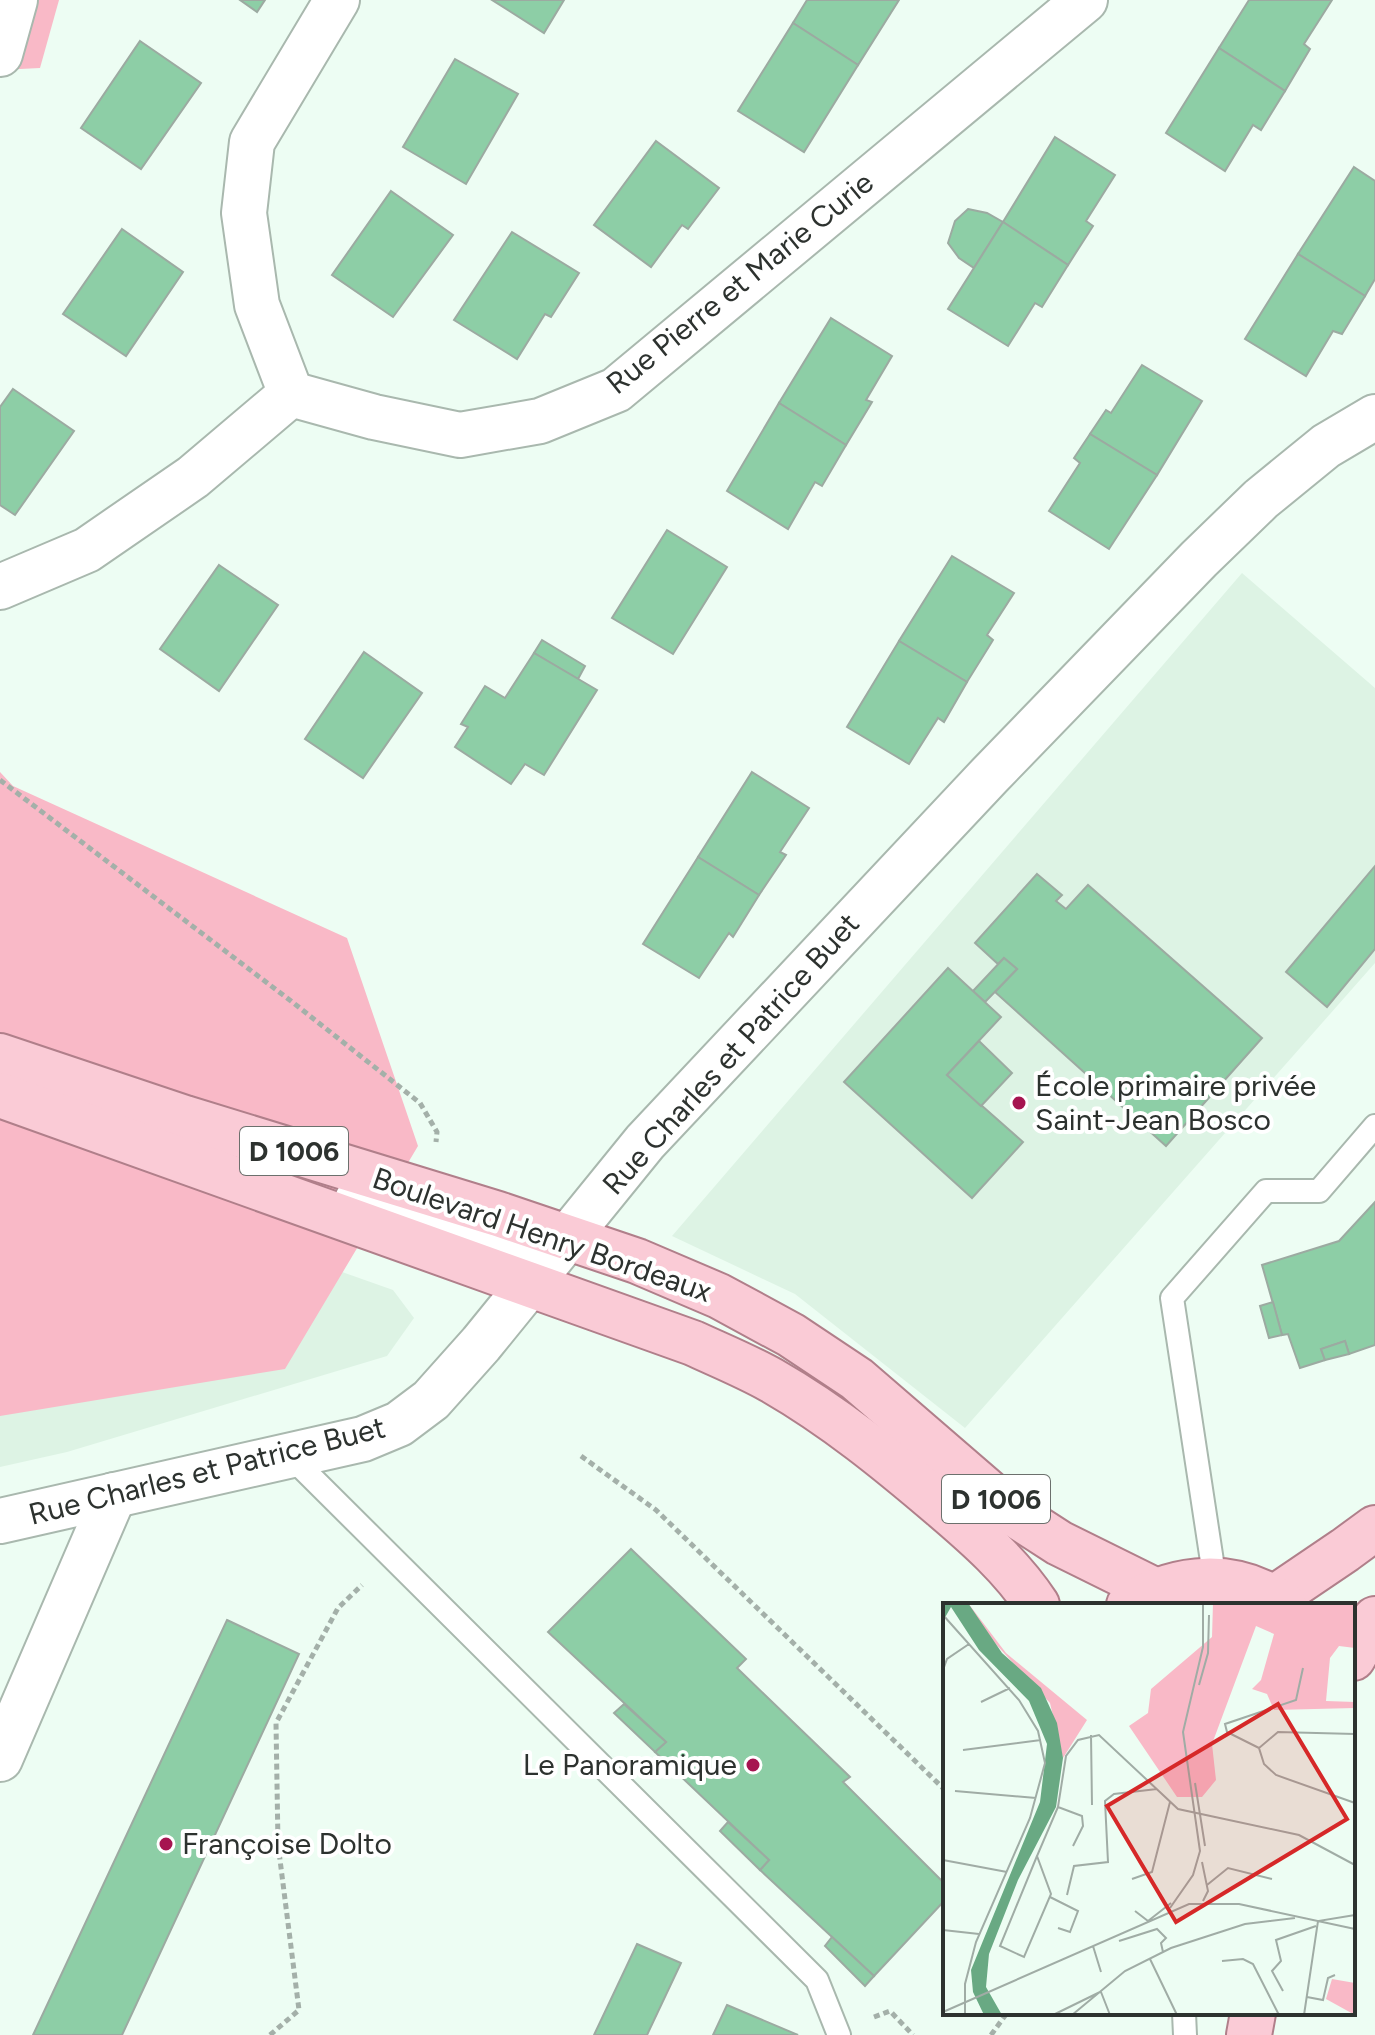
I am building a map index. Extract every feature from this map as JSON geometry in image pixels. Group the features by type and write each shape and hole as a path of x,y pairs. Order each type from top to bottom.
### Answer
{"main road":[{"name":"Boulevard Henry Bordeaux","path":"0,1056 185,1118 547,1261 693,1343 770,1380 830,1418 885,1457 972,1532 1023,1583 1036,1603"},
{"name":"Boulevard Henry Bordeaux","path":"0,1095 412,1244 547,1261 637,1261 719,1296 791,1335 857,1379 1011,1512 1142,1598"},
{"path":"1142,1598 1194,1580 1236,1583 1279,1601 1375,1528"},
{"path":"1355,1654 1375,1619"},
{"path":"1223,2015 1224,2035"},
{"path":"1249,2035 1253,2015"}],"street":[{"path":"0,54 15,0"},
{"path":"0,587 87,550 193,477 291,394 257,305 244,213 252,142 337,0"},
{"name":"Rue Pierre et Marie Curie","path":"291,394 374,417 460,435 540,421 616,390 1085,0"},
{"name":"Rue Charles et Patrice Buet","path":"0,1521 363,1439 399,1424 431,1400 481,1344 645,1142 989,776 1261,499 1326,446 1375,417"},
{"path":"0,1759 114,1495"}],"lane":[{"path":"1215,1581 1172,1298 1266,1191 1319,1191 1375,1126"},
{"path":"289,1455 817,1980 839,2035"},
{"path":"1184,2015 1185,2035"}],"path":[{"path":"0,780 420,1103 437,1132 434,1155"},
{"path":"581,1456 656,1510 943,1788"},
{"path":"270,2035 299,2010 278,1844 276,1723 338,1608 391,1557"},
{"path":"991,2035 1006,2015"}],"shaded area":[{"path":"0,0 59,0 40,68 0,70"},
{"name":"École primaire privée Saint-Jean Bosco","path":"1242,573 1375,688 1375,963 965,1428 795,1294 672,1236"},
{"path":"0,772 13,786 347,938 418,1146 285,1369 0,1416"},
{"path":"0,1151 393,1290 414,1318 387,1356 67,1452 0,1467"}],"building":[{"path":"240,0 265,0 257,12"},
{"path":"492,0 564,0 544,33"},
{"path":"807,0 899,0 858,65 793,23"},
{"path":"1249,0 1332,0 1304,44 1310,49 1285,91 1219,48"},
{"path":"793,23 858,65 804,152 738,111"},
{"path":"140,41 201,83 141,169 81,128"},
{"path":"1219,48 1285,91 1261,130 1253,125 1225,171 1166,133"},
{"path":"455,59 518,94 466,184 403,147"},
{"path":"1055,137 1115,175 1086,221 1093,226 1068,265 1003,222"},
{"path":"656,141 719,188 688,229 682,225 651,267 594,225"},
{"path":"1354,167 1375,181 1375,279 1365,296 1298,254"},
{"path":"391,191 453,235 393,317 332,275"},
{"path":"968,209 987,213 1003,222 974,268 959,258 948,243 955,221"},
{"path":"1003,222 1068,265 1042,307 1035,303 1008,346 948,309"},
{"path":"122,229 183,272 126,356 63,314"},
{"path":"512,232 579,273 551,317 545,314 517,359 454,320"},
{"path":"1298,254 1365,296 1342,334 1333,331 1306,376 1245,339"},
{"path":"831,318 892,356 866,400 872,402 846,445 779,403"},
{"path":"1142,365 1202,401 1157,475 1090,434 1106,410 1111,413"},
{"path":"13,389 74,431 15,515 0,505 0,407"},
{"path":"779,403 846,445 822,486 815,482 788,529 727,491"},
{"path":"1090,434 1157,475 1109,549 1049,511 1080,463 1074,458"},
{"path":"667,530 727,567 673,654 612,618"},
{"path":"952,556 1014,593 987,635 993,640 967,682 899,641"},
{"path":"219,565 278,605 219,691 160,649"},
{"path":"542,640 585,666 578,679 534,653"},
{"path":"899,641 967,682 944,722 938,718 909,764 847,727"},
{"path":"364,652 422,693 363,778 305,739"},
{"path":"534,653 597,690 544,775 525,764 511,784 455,747 468,727 461,724 485,686 505,698"},
{"path":"752,772 809,808 780,852 786,855 759,895 698,857"},
{"path":"698,857 759,895 733,937 729,933 699,978 643,944"},
{"path":"1375,866 1375,949 1327,1007 1286,972"},
{"path":"1037,874 1062,895 1056,901 1066,909 1088,885 1262,1038 1166,1146 995,992 1017,969 1004,958 998,964 975,943"},
{"path":"1004,958 1017,969 985,1002 973,991"},
{"path":"948,968 1001,1017 947,1075 1023,1142 972,1198 844,1082"},
{"path":"979,1041 1012,1073 981,1106 947,1075"},
{"path":"1375,1202 1375,1345 1349,1354 1345,1341 1321,1349 1325,1360 1300,1368 1288,1334 1282,1335 1262,1265 1339,1241"},
{"path":"1273,1302 1282,1335 1269,1338 1260,1306"},
{"path":"1345,1341 1349,1354 1325,1360 1321,1349"},
{"name":"Le Panoramique","path":"631,1549 746,1659 737,1668 850,1777 843,1782 943,1882 943,1902 874,1976 760,1870 769,1860 655,1752 666,1742 548,1632"},
{"name":"Françoise Dolto","path":"227,1620 299,1654 122,2035 33,2035"},
{"path":"624,1704 666,1742 655,1752 614,1713"},
{"path":"728,1822 769,1860 760,1870 720,1831"},
{"path":"832,1937 874,1976 865,1986 825,1946"},
{"path":"637,1944 681,1963 647,2035 594,2035"},
{"path":"727,2005 798,2035 713,2035"}],"place":[{"name":"École primaire privée Saint-Jean Bosco","path":"1019,1103"},
{"name":"Le Panoramique","path":"753,1765"},
{"name":"Françoise Dolto","path":"166,1844"}]}
